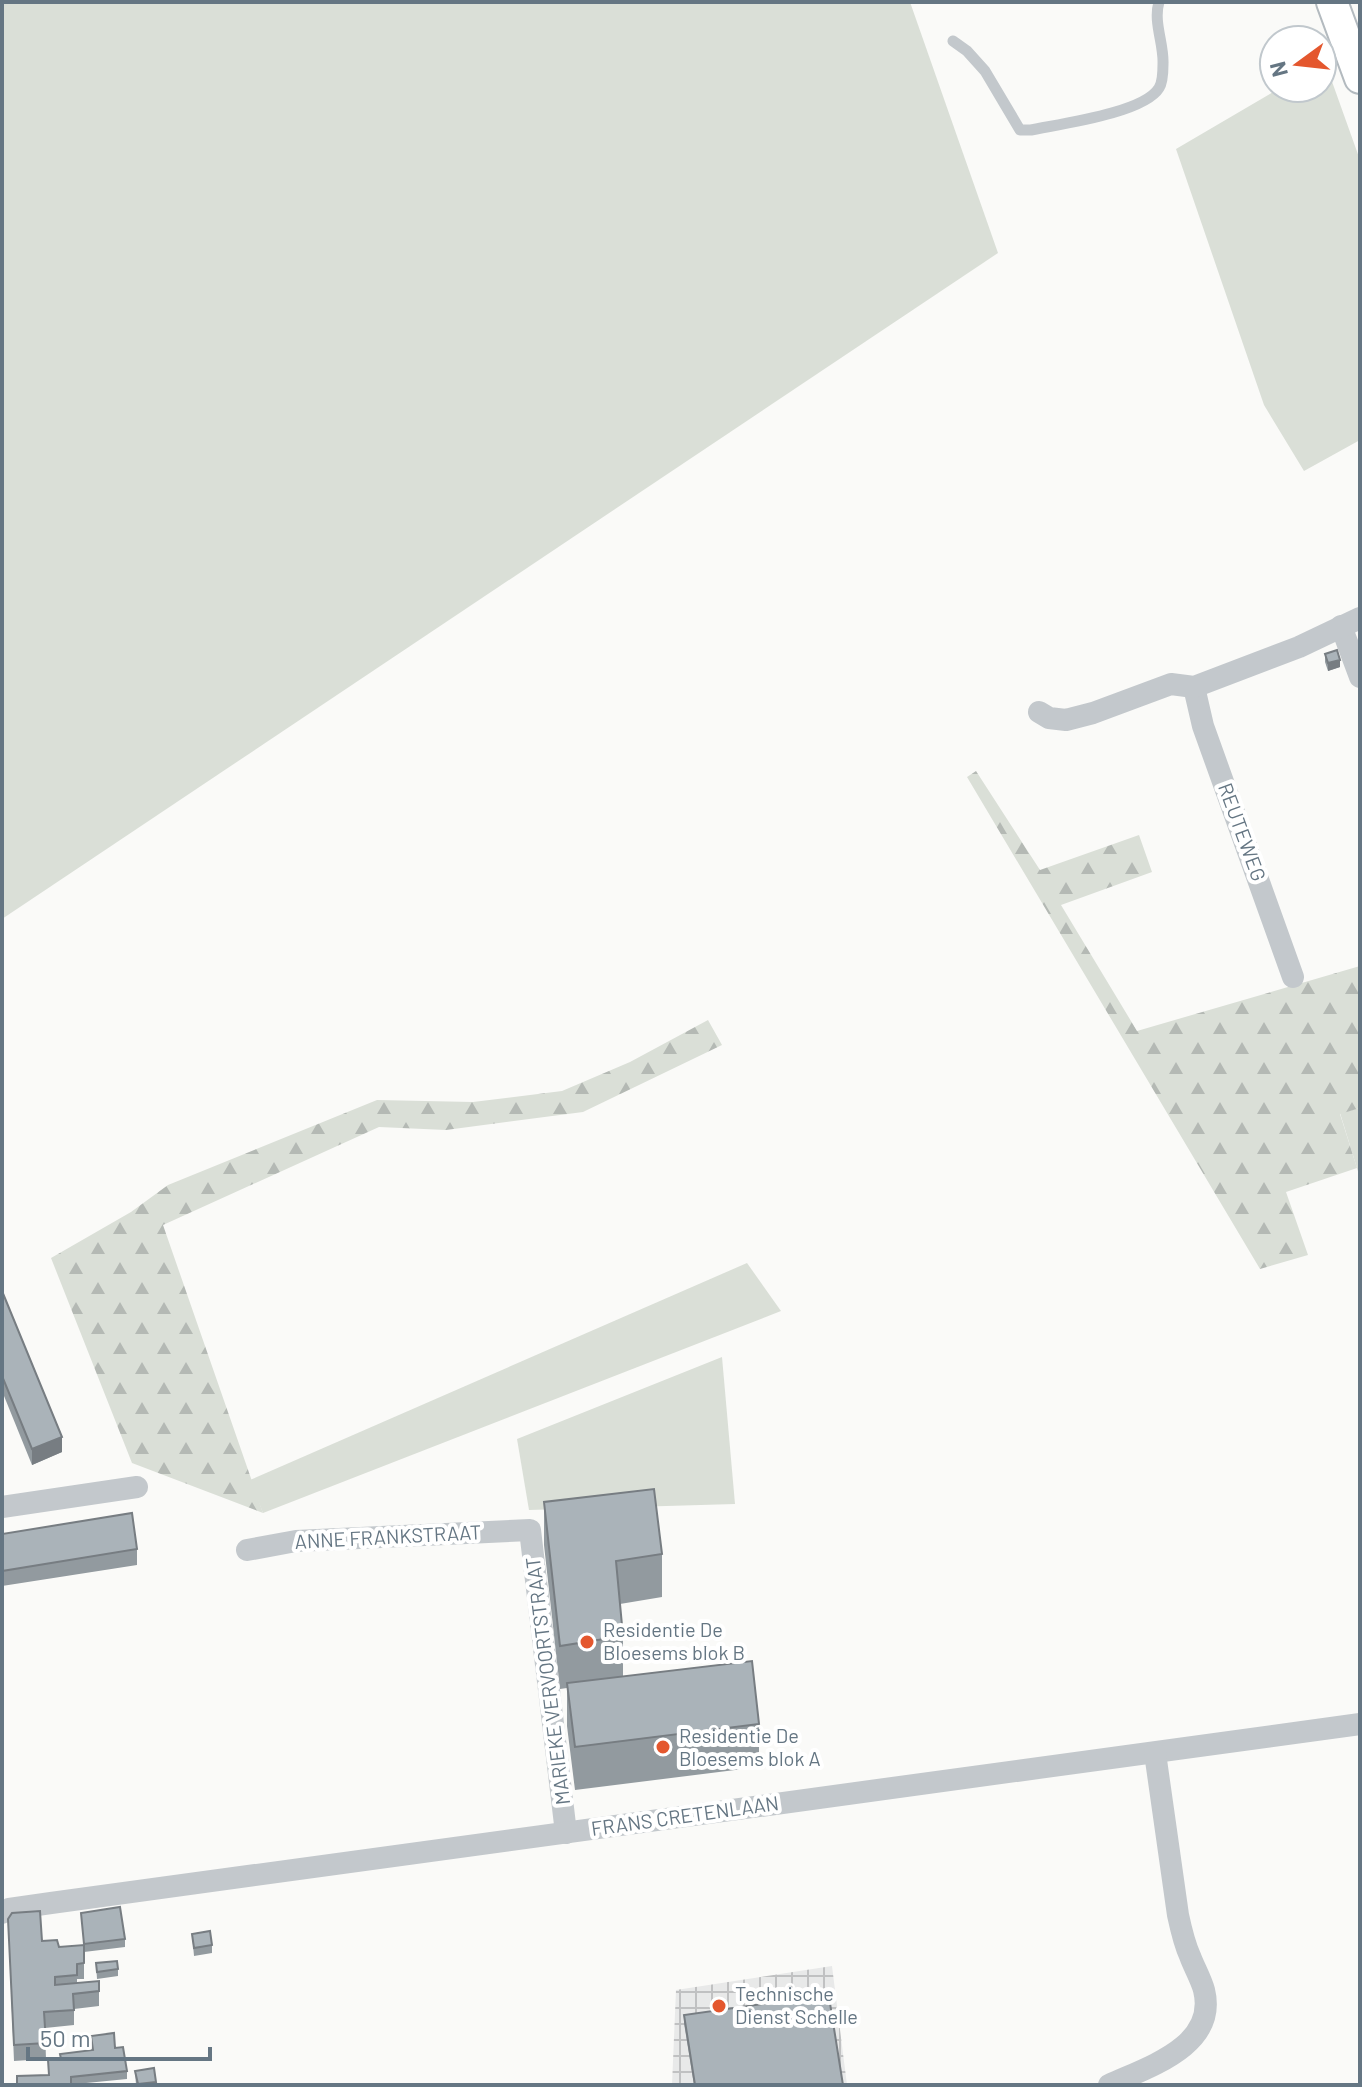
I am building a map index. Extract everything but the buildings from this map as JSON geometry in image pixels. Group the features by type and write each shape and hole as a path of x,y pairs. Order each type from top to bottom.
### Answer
{"street":[{"path":"1332,2 1360,78"},
{"path":"1039,712 1049,718 1066,720 1171,684 1194,687 1299,647 1351,622 1360,677"},
{"name":"REUTEWEG","path":"1194,687 1203,726 1293,977"},
{"path":"4,1501 137,1487"},
{"name":"ANNE FRANKSTRAAT","path":"247,1550 296,1541 530,1530"},
{"name":"MARIEKE VERVOORTSTRAAT","path":"530,1530 566,1833"},
{"name":"FRANS CRETENLAAN","path":"4,1907 1360,1724"},
{"path":"1109,2085 1180,2051 1197,2033 1204,2020 1207,2003 1178,1915 1155,1753"}],"lane":[{"path":"953,41 985,71 1020,130 1031,130 1130,109 1153,96 1161,86 1163,60 1157,16 1159,2"}],"shaded area":[{"name":"Technische Dienst Schelle","path":"832,1966 847,2085 672,2085 676,1990"}],"green space":[{"path":"2,2 910,2 998,253 2,919"},
{"path":"1338,98 1360,160 1360,440 1304,471 1264,405 1176,149 1258,101 1258,104 1338,104"},
{"path":"976,771 1040,870 1139,835 1152,872 1061,905 1137,1031 1360,966 1360,1108 1340,1114 1357,1168 1286,1192 1308,1255 1260,1269 967,777"},
{"path":"708,1020 722,1045 583,1112 446,1130 379,1127 163,1225 263,1513 132,1463 51,1258 131,1212 168,1185 377,1100 473,1102 562,1091 630,1062"},
{"path":"1360,1108 1360,1178 1340,1113"},
{"path":"747,1263 781,1311 263,1513 250,1480"},
{"path":"722,1357 735,1504 529,1510 517,1439"}],"place":[{"name":"Residentie De Bloesems blok B","path":"587,1642"},
{"name":"Residentie De Bloesems blok A","path":"663,1747"},
{"name":"Technische Dienst Schelle","path":"719,2006"}]}
